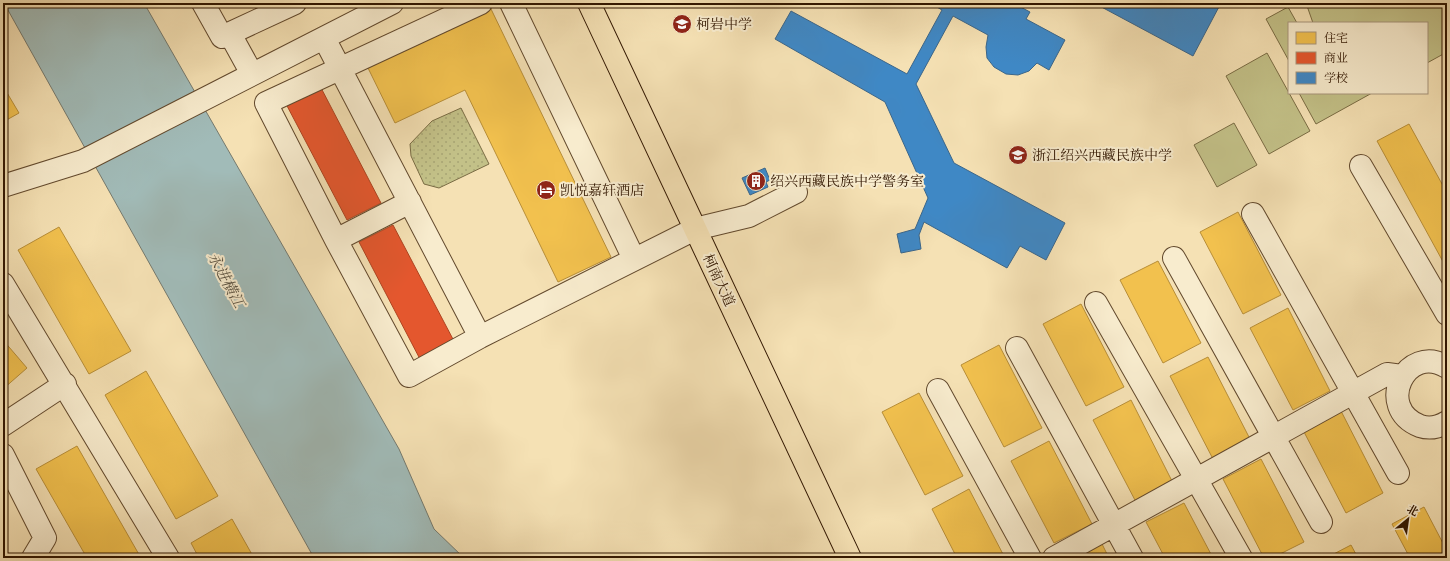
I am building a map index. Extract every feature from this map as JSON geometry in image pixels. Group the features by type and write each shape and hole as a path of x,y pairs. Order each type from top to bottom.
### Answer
{"main road":[{"name":"柯南大道","path":"589,3 850,558"}],"street":[{"path":"202,3 222,37 295,3"},
{"path":"3,186 83,161 392,3"},
{"path":"481,3 266,103 336,240 409,376 480,337 695,229 749,216 796,192"},
{"path":"511,3 634,259"},
{"path":"230,34 252,74"},
{"path":"324,38 480,337"},
{"path":"1361,166 1447,314"},
{"path":"336,240 410,202"},
{"path":"1253,214 1398,473"},
{"path":"1174,258 1275,436 1321,522"},
{"path":"3,284 65,384 168,558"},
{"path":"1096,303 1198,478 1241,558"},
{"path":"1017,348 1132,558"},
{"path":"1446,426 1434,428 1423,427 1413,423 1405,416 1399,407 1397,397 1398,386 1402,376 1410,368 1420,363 1431,362 1447,367"},
{"path":"1054,558 1387,374 1402,376"},
{"path":"3,425 65,384"},
{"path":"938,390 1030,558"},
{"path":"3,455 45,538 33,558"}],"shaded area":[{"path":"1306,3 1447,3 1447,52 1428,62 1428,22 1313,22"},
{"path":"1288,7 1296,22 1288,22 1288,59 1266,19"},
{"path":"1267,53 1288,91 1288,94 1290,94 1310,131 1269,154 1226,76"},
{"path":"1300,94 1370,94 1316,124"},
{"path":"461,108 489,164 439,188 424,184 411,156 410,144 432,121"},
{"path":"1234,123 1257,165 1217,187 1194,145"}],"water":[{"name":"永进横江","path":"4,3 144,3 399,449 434,529 464,558 314,558"}],"building: 住宅":[{"name":"凯悦嘉轩酒店","path":"491,9 611,257 558,282 465,90 395,123 368,68"},
{"path":"3,86 19,113 3,122"},
{"path":"1409,124 1447,193 1447,269 1377,141"},
{"path":"1238,212 1281,295 1243,314 1200,232"},
{"path":"59,227 131,351 89,374 18,250"},
{"path":"1158,261 1201,343 1163,363 1120,280"},
{"path":"1081,304 1124,387 1086,406 1043,324"},
{"path":"1288,308 1330,391 1293,410 1250,328"},
{"path":"3,340 27,368 3,389"},
{"path":"999,345 1042,428 1004,447 961,365"},
{"path":"1208,357 1250,439 1213,459 1170,376"},
{"path":"146,371 218,496 176,519 105,395"},
{"path":"919,393 963,476 925,495 882,412"},
{"path":"1131,400 1173,483 1136,502 1093,420"},
{"path":"1341,411 1383,493 1346,513 1303,430"},
{"path":"1049,441 1092,524 1054,543 1011,461"},
{"path":"77,446 141,558 87,558 36,469"},
{"path":"1261,459 1304,542 1272,558 1264,558 1223,479"},
{"path":"969,489 1005,558 957,558 932,509"},
{"path":"1184,503 1213,558 1165,558 1146,522"},
{"path":"1424,507 1447,551 1447,558 1410,558 1392,524"},
{"path":"232,519 254,558 199,558 191,543"},
{"path":"1102,544 1109,558 1074,558"},
{"path":"1351,545 1358,558 1326,558"}],"building: 商业":[{"path":"319,84 381,203 347,220 285,102"},
{"path":"393,225 455,343 421,361 359,242"}],"building: 学校":[{"path":"930,3 1013,3 1030,12 1026,19 1065,40 1049,70 1037,63 1029,71 1018,75 1006,74 994,67 987,58 986,47 988,35 953,16 916,84 954,163 1065,223 1046,260 1020,246 1007,268 924,222 919,235 921,249 901,253 897,234 915,229 928,198 885,102 775,39 791,11 907,74 942,10"},
{"path":"1094,3 1221,3 1193,56"},
{"name":"绍兴西藏民族中学警务室","path":"765,168 770,180 766,182 768,187 750,195 742,178"}],"place":[{"name":"柯岩中学","path":"682,24"},
{"name":"浙江绍兴西藏民族中学","path":"1018,155"},
{"name":"绍兴西藏民族中学警务室","path":"756,181"},
{"name":"凯悦嘉轩酒店","path":"546,190"}]}
